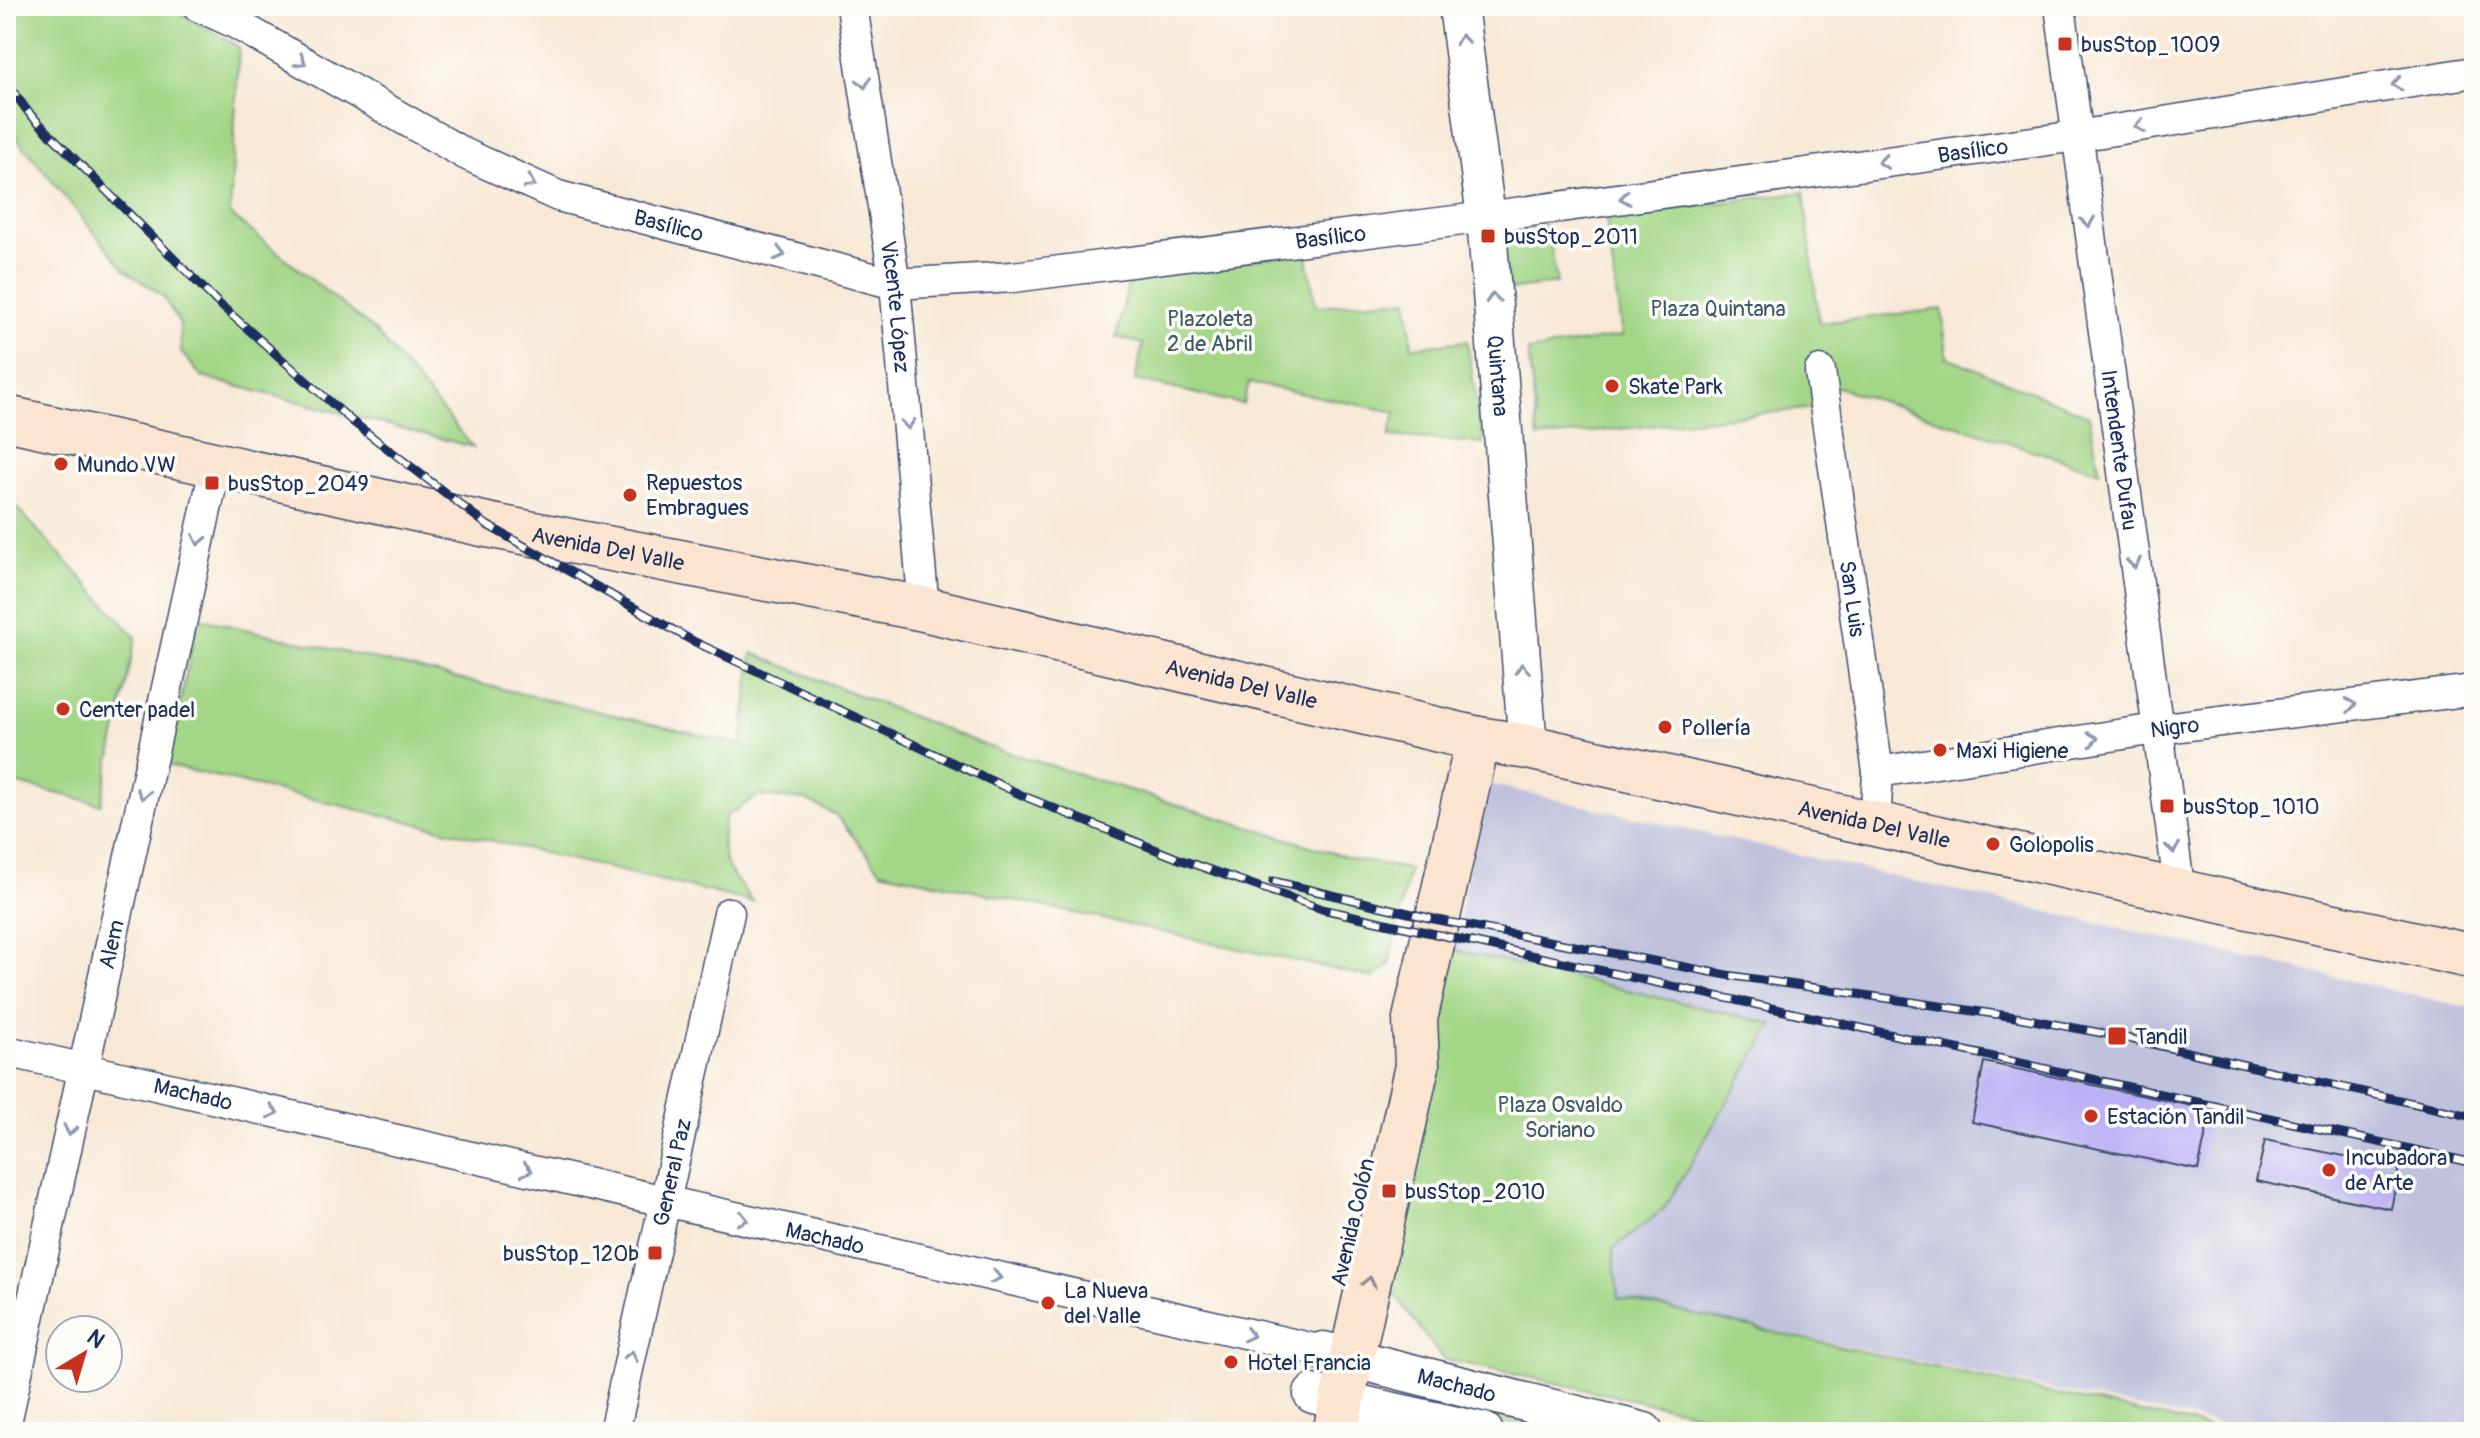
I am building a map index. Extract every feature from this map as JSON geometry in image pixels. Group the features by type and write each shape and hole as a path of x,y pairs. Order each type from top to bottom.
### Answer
{"main road":[{"name":"Avenida Del Valle","path":"6,418 487,525 924,609 1478,739 1528,747 2474,957"},
{"name":"Avenida Colón","path":"1324,1414 1337,1354 1417,1066 1415,1019 1478,739"}],"street":[{"name":"Basílico","path":"198,6 232,14 465,154 558,196 895,284 1013,277 1486,217 2077,136 2474,72"},
{"name":"Vicente López","path":"852,6 895,284 924,609"},
{"name":"Quintana","path":"1458,6 1486,217 1528,747"},
{"name":"Intendente Dufau","path":"2060,6 2180,893"},
{"name":"San Luis","path":"1820,371 1878,772 1875,825"},
{"name":"Alem","path":"6,1423 216,464"},
{"name":"Nigro","path":"1878,772 2156,729 2474,690"},
{"name":"General Paz","path":"614,1432 729,913"},
{"name":"Machado","path":"6,1051 1337,1354 1644,1432"},
{"name":"Machado","path":"1324,1414 1484,1432"}],"shaded area":[{"path":"1484,783 2474,1009 2474,1432 2254,1432 1618,1298 1613,1249 1664,1209 1454,950"}],"green space":[{"path":"6,6 169,6 239,47 230,214 374,330 473,447 202,377 181,352 180,324 162,295 125,270 6,125"},
{"name":"Plaza Quintana","path":"1804,192 1819,323 1942,309 1947,357 2089,416 2100,472 1831,385 1833,406 1538,438 1528,351 1622,336 1606,217"},
{"path":"1547,225 1557,283 1509,290 1500,232"},
{"name":"Plazoleta 2 de Abril","path":"1306,252 1316,306 1408,299 1412,347 1467,341 1483,443 1389,436 1396,412 1249,383 1243,404 1135,380 1143,344 1116,337 1130,276"},
{"name":"Center padel","path":"6,496 136,637 101,804 6,781"},
{"path":"198,618 742,745 752,653 984,745 1356,860 1409,869 1389,966 1373,978 881,871 836,815 806,800 758,796 725,817 723,854 731,872 753,902 167,765"},
{"name":"Plaza Osvaldo Soriano","path":"1454,950 1773,1024 1664,1209 1613,1249 1618,1298 2229,1432 1786,1432 1443,1359 1388,1286"},
{"path":"1373,1380 1592,1432 1546,1432 1370,1391"}],"building":[{"name":"Estación Tandil","path":"1984,1062 2211,1110 2198,1170 1972,1122"},
{"path":"2265,1140 2399,1167 2391,1209 2256,1181"}],"railway":[{"path":"6,82 29,113 217,302 353,422 487,525 693,641 1026,797 1179,859 1322,909 2474,1163"},
{"path":"1273,881 1438,920 1727,975 2022,1018 2117,1036 2474,1117"}],"place":[{"name":"busStop_1009","path":"2065,44"},
{"name":"busStop_2011","path":"1488,236"},
{"name":"Skate Park","path":"1612,386"},
{"name":"Mundo VW","path":"61,464"},
{"name":"busStop_2049","path":"212,483"},
{"name":"Repuestos Embragues","path":"630,495"},
{"name":"Center padel","path":"63,709"},
{"name":"Pollería","path":"1665,727"},
{"name":"Maxi Higiene","path":"1940,750"},
{"name":"busStop_1010","path":"2167,806"},
{"name":"Golopolis","path":"1993,844"},
{"name":"Tandil","path":"2117,1036"},
{"name":"Estación Tandil","path":"2091,1116"},
{"name":"Incubadora de Arte","path":"2329,1170"},
{"name":"busStop_2010","path":"1389,1191"},
{"name":"busStop_120b","path":"655,1253"},
{"name":"La Nueva del Valle","path":"1048,1303"},
{"name":"Hotel Francia","path":"1231,1362"}]}
